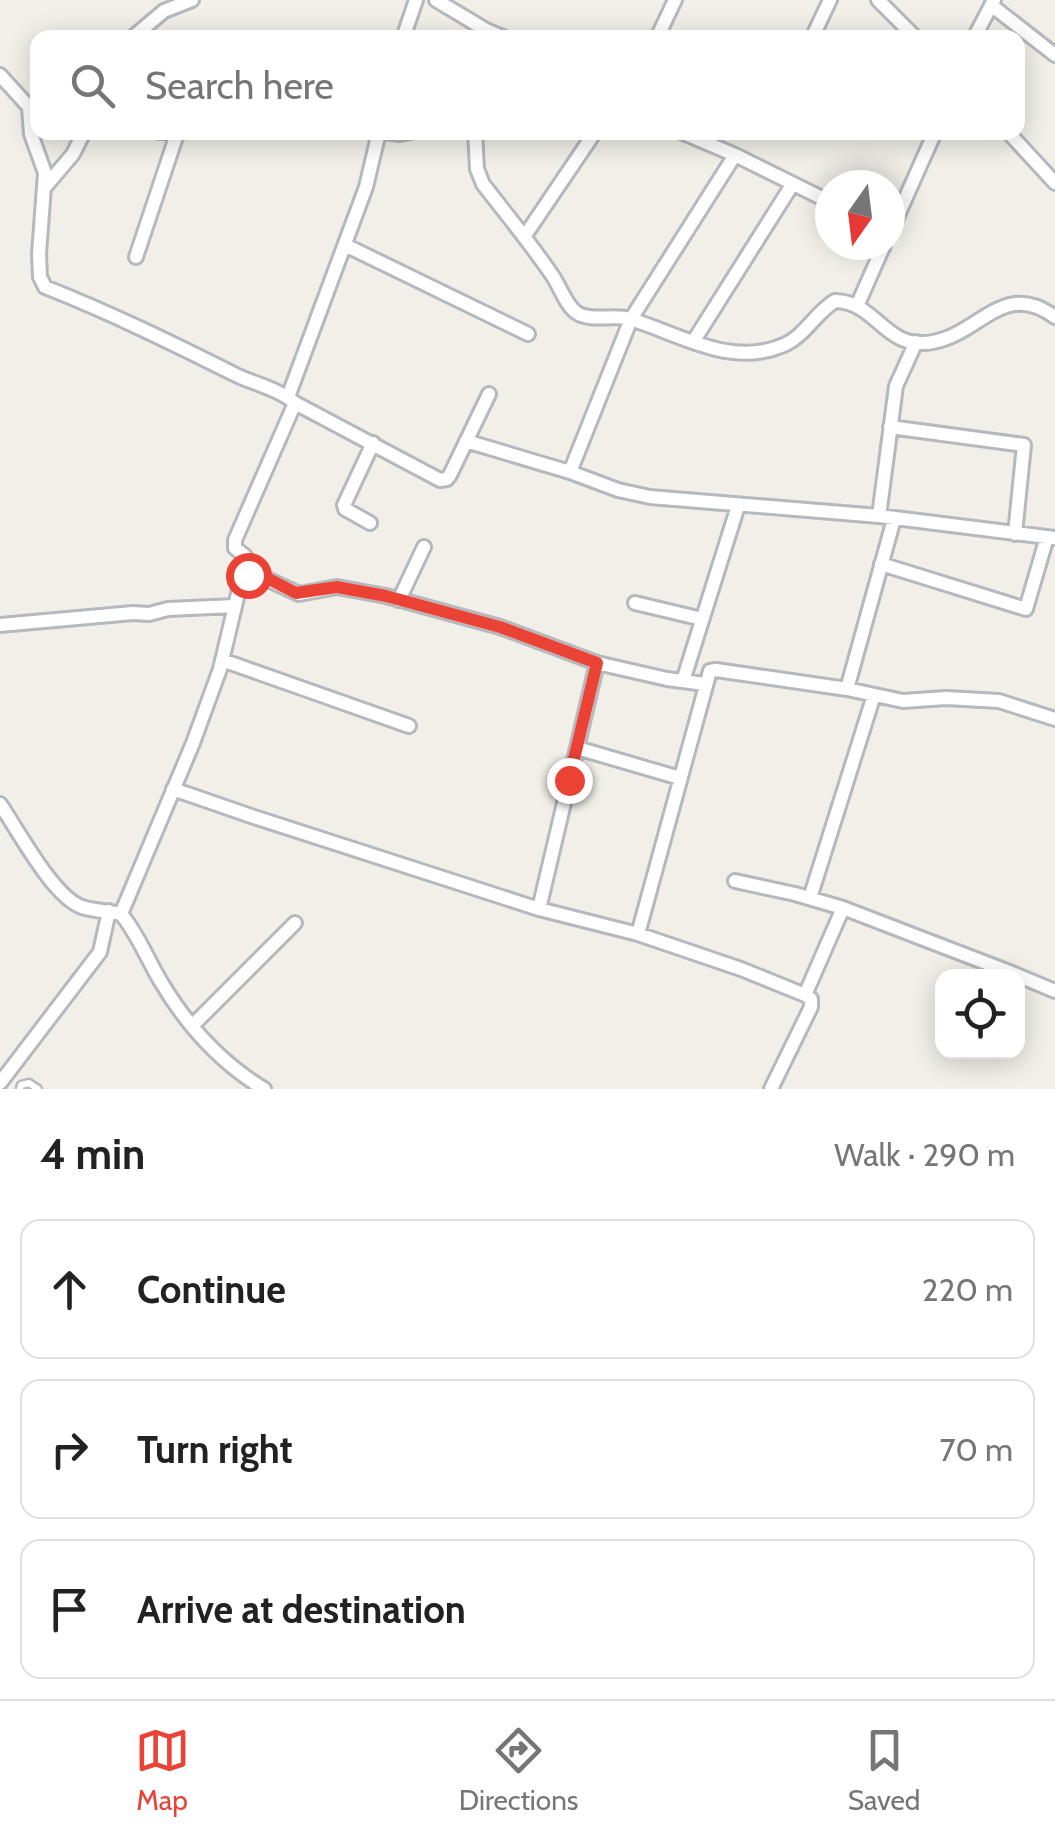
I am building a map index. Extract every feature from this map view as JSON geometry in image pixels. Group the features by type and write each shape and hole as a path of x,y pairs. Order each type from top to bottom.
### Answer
{"street":[{"path":"142,30 164,12 192,0"},
{"path":"406,30 416,0"},
{"path":"436,0 486,30"},
{"path":"661,30 674,0"},
{"path":"816,30 830,0"},
{"path":"878,0 908,30"},
{"path":"978,30 992,2 1055,55"},
{"path":"0,75 29,106 30,120"},
{"path":"33,140 45,173 39,254 44,287 108,311 292,400 442,480 450,475 489,394"},
{"path":"44,189 80,140"},
{"path":"136,257 178,140"},
{"path":"0,1083 100,952 193,742 222,660 248,560 235,548 235,540 292,400 380,140"},
{"path":"476,140 479,176 582,316 631,319 730,352 787,344 802,334 829,304 841,301 873,316 892,334 916,342 944,339 1014,302 1053,310"},
{"path":"524,238 590,140"},
{"path":"700,140 815,195"},
{"path":"905,198 931,140"},
{"path":"1015,140 1055,183"},
{"path":"570,472 631,319 735,155"},
{"path":"693,342 792,185"},
{"path":"344,245 528,334"},
{"path":"857,306 877,260"},
{"path":"879,516 898,380 916,342"},
{"path":"890,427 1024,445 1015,534"},
{"path":"466,441 636,494 879,516 1051,537 1026,609 881,564"},
{"path":"370,523 344,506 373,443"},
{"path":"683,682 738,506"},
{"path":"847,690 894,518"},
{"path":"399,600 424,546"},
{"path":"240,581 258,574 296,593 337,587 399,600 500,627 597,663 706,684"},
{"path":"635,603 702,620"},
{"path":"0,625 235,606"},
{"path":"222,660 409,726"},
{"path":"539,909 597,663"},
{"path":"638,934 709,673 714,670 910,702 986,699 1055,719"},
{"path":"810,898 874,695"},
{"path":"577,748 680,778"},
{"path":"173,789 539,909 638,934 806,994 811,1008 771,1089"},
{"path":"0,804 28,849 62,892 80,906 115,912 135,933 158,978 192,1026 228,1064 264,1089"},
{"path":"736,881 843,908 1055,991"},
{"path":"806,994 843,908"},
{"path":"192,1026 295,924"}],"lane":[{"path":"20,1089 29,1083 38,1089"}],"route":[{"path":"248,575 261,575 296,593 337,587 386,596 500,627 597,663 569,780"}]}
